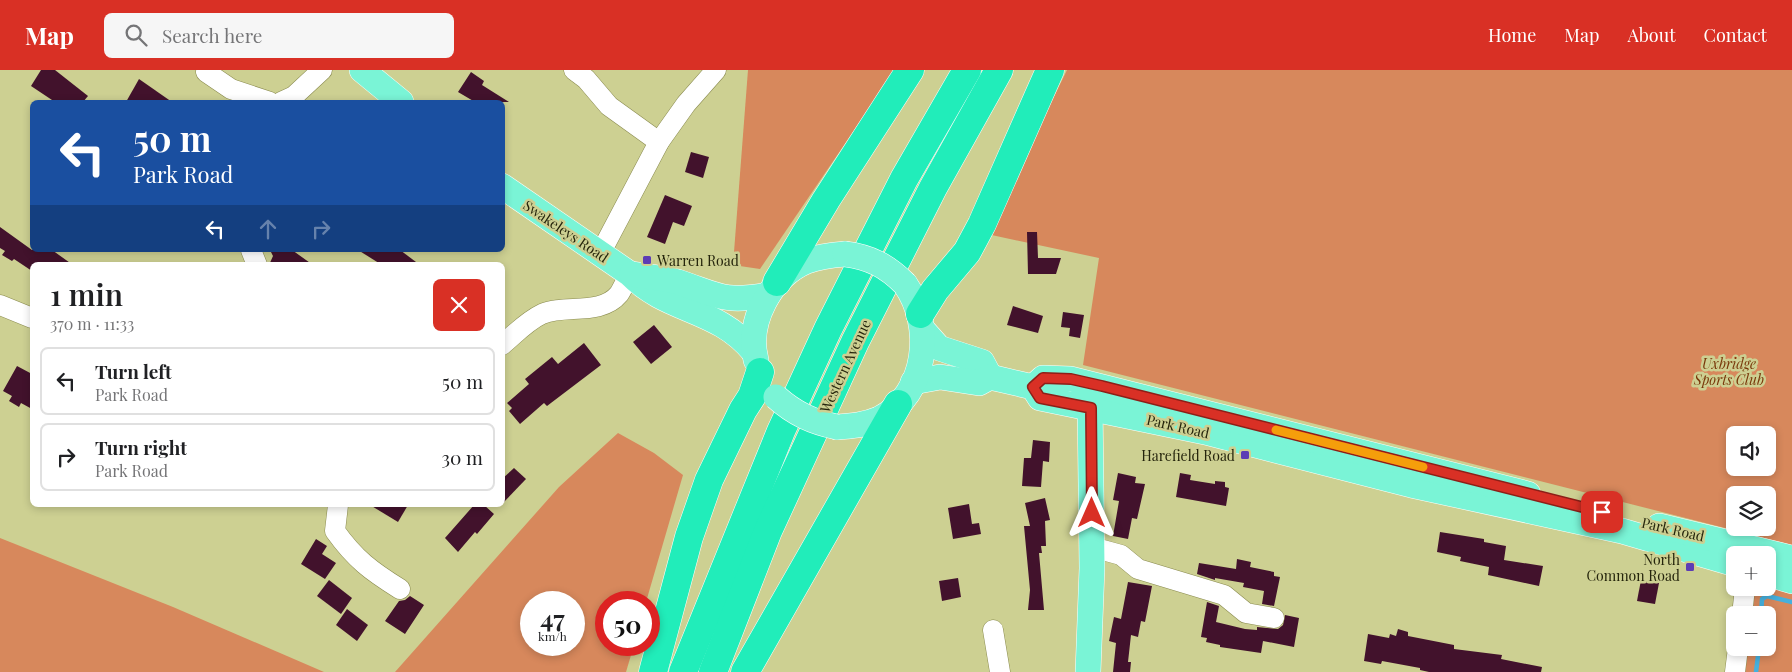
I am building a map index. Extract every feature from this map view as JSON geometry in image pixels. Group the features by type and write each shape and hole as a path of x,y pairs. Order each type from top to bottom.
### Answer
{"highway":[{"path":"773,289 826,200 910,70"},
{"path":"683,672 782,431 828,329 904,179 967,70"},
{"name":"Western Avenue","path":"713,672 768,531 855,342 933,188 999,70"},
{"path":"921,322 932,294 967,252 982,224 1050,70"},
{"path":"653,672 689,537 719,456 752,396 757,362"},
{"path":"745,672 898,404"}],"main road":[{"path":"362,70 399,100"},
{"name":"Swakeleys Road","path":"505,188 630,274 643,288 666,300 711,317 730,328 744,339 757,362"},
{"path":"845,254 861,256 877,262 892,271 905,284 912,295 921,322 924,346 913,382 898,404 880,418 868,423 837,427 820,424 803,417 776,397 757,362 756,323 773,289 794,268 807,261 825,256 845,254"},
{"name":"Swakeleys Road","path":"630,274 677,282 719,298 744,299 773,289"},
{"path":"921,322 939,348 982,362 990,377"},
{"name":"Park Road","path":"913,382 940,377 979,383 990,377 1041,383 1071,379 1792,558"},
{"name":"Park Road","path":"1041,383 1040,398 1205,432 1411,484 1622,531 1726,561"},
{"path":"1088,672 1092,547 1091,408"},
{"path":"1776,576 1792,581"}],"street":[{"path":"285,100 294,96 322,70"},
{"path":"574,70 586,79 610,106 658,142"},
{"path":"600,254 658,142 686,104 716,70"},
{"path":"206,72 232,89 264,100"},
{"path":"505,342 521,328 542,314 593,306 610,301 619,294 630,274"},
{"path":"0,305 30,317"},
{"path":"338,507 335,531 346,547 366,568 400,589"},
{"path":"1092,547 1121,555 1138,569 1224,595 1246,613 1274,618"},
{"path":"992,630 1000,672"},
{"path":"1735,672 1737,656"}],"green space":[{"path":"748,70 895,70 760,269 733,265"},
{"name":"Uxbridge Sports Club","path":"1067,70 1792,70 1792,545 1757,536 1776,536 1776,486 1726,486 1726,528 1083,365 1099,258 987,234"},
{"path":"618,433 654,453 683,475 649,591 595,591 595,656 631,656 626,672 395,672 559,487"},
{"path":"0,538 173,607 324,672 0,672"},
{"path":"1776,584 1792,588 1792,672 1742,672 1744,656 1776,656 1776,606 1751,606 1752,596 1776,596"}],"building":[{"path":"41,70 55,70 88,96 85,100 52,100 31,86"},
{"path":"471,72 484,81 482,85 509,102 505,102 505,100 472,100 458,92"},
{"path":"139,79 169,100 127,100"},
{"path":"691,152 709,157 703,178 685,172"},
{"path":"665,195 692,206 684,226 673,222 665,244 647,237"},
{"path":"0,227 30,249 30,252 55,252 69,262 30,262 30,270 14,259 12,261 2,255 5,251 0,248"},
{"path":"1027,232 1037,232 1038,258 1061,258 1056,274 1028,274"},
{"path":"271,252 295,252 309,262 270,262 273,256"},
{"path":"361,252 403,252 416,262 377,262"},
{"path":"1013,306 1043,316 1038,333 1007,325"},
{"path":"1063,312 1084,315 1080,338 1069,336 1070,328 1061,327"},
{"path":"654,325 672,347 651,364 633,342"},
{"path":"584,343 601,365 547,406 544,403 520,424 509,411 512,408 507,403 529,384 525,379 552,357 558,364"},
{"path":"17,366 30,373 30,408 21,403 19,407 9,401 12,396 3,391"},
{"path":"1033,440 1050,442 1049,462 1043,461 1041,487 1022,486 1024,458 1031,458"},
{"path":"514,468 526,479 505,501 505,476"},
{"path":"1118,473 1136,477 1135,483 1145,484 1137,519 1132,518 1128,539 1113,536 1119,501 1113,500"},
{"path":"1180,473 1191,475 1190,480 1215,484 1215,481 1225,482 1225,487 1229,488 1226,506 1176,497"},
{"path":"1045,498 1050,520 1045,521 1046,546 1041,546 1042,553 1039,553 1044,610 1028,610 1030,590 1024,526 1030,526 1025,503"},
{"path":"969,504 972,524 979,523 981,534 953,539 948,508"},
{"path":"373,507 407,507 398,522"},
{"path":"472,507 486,507 494,514 458,552 445,538"},
{"path":"1440,532 1484,539 1484,542 1506,546 1504,560 1543,566 1539,586 1488,575 1489,567 1460,561 1461,557 1437,552"},
{"path":"316,539 327,546 322,554 336,563 325,579 301,564"},
{"path":"1237,559 1251,562 1250,567 1274,572 1274,576 1280,577 1274,606 1262,604 1264,591 1243,587 1244,583 1215,578 1215,580 1197,574 1199,563 1236,569"},
{"path":"958,578 961,597 942,601 939,581"},
{"path":"329,580 352,598 341,614 317,596"},
{"path":"1641,580 1659,583 1655,604 1637,601"},
{"path":"1128,582 1152,586 1145,622 1141,621 1138,637 1131,635 1128,662 1131,662 1130,672 1113,672 1116,643 1109,641 1114,617 1121,619"},
{"path":"410,596 424,605 405,634 385,621 399,601 405,600"},
{"path":"1207,602 1219,606 1216,622 1245,629 1257,630 1257,627 1278,629 1283,625 1285,615 1299,618 1294,647 1263,641 1261,653 1220,647 1220,645 1206,642 1207,638 1201,637"},
{"path":"347,609 368,625 357,641 336,625"},
{"path":"1398,629 1408,632 1408,636 1454,645 1454,649 1502,655 1501,659 1542,667 1541,672 1429,672 1420,670 1420,668 1382,661 1381,664 1364,661 1368,634 1389,638 1390,634 1396,636"}],"waterway":[{"path":"1762,606 1762,599 1767,596 1792,602"},
{"path":"1756,672 1758,656"}],"slow traffic":[{"path":"1276,430 1423,467"}],"place":[{"name":"Warren Road","path":"647,260"},
{"name":"Harefield Road","path":"1245,455"},
{"name":"North Common Road","path":"1690,567"}],"route":[{"path":"1092,513 1091,408 1040,398 1033,387 1043,378 1049,380 1071,379 1142,395 1170,404 1602,512"}]}
